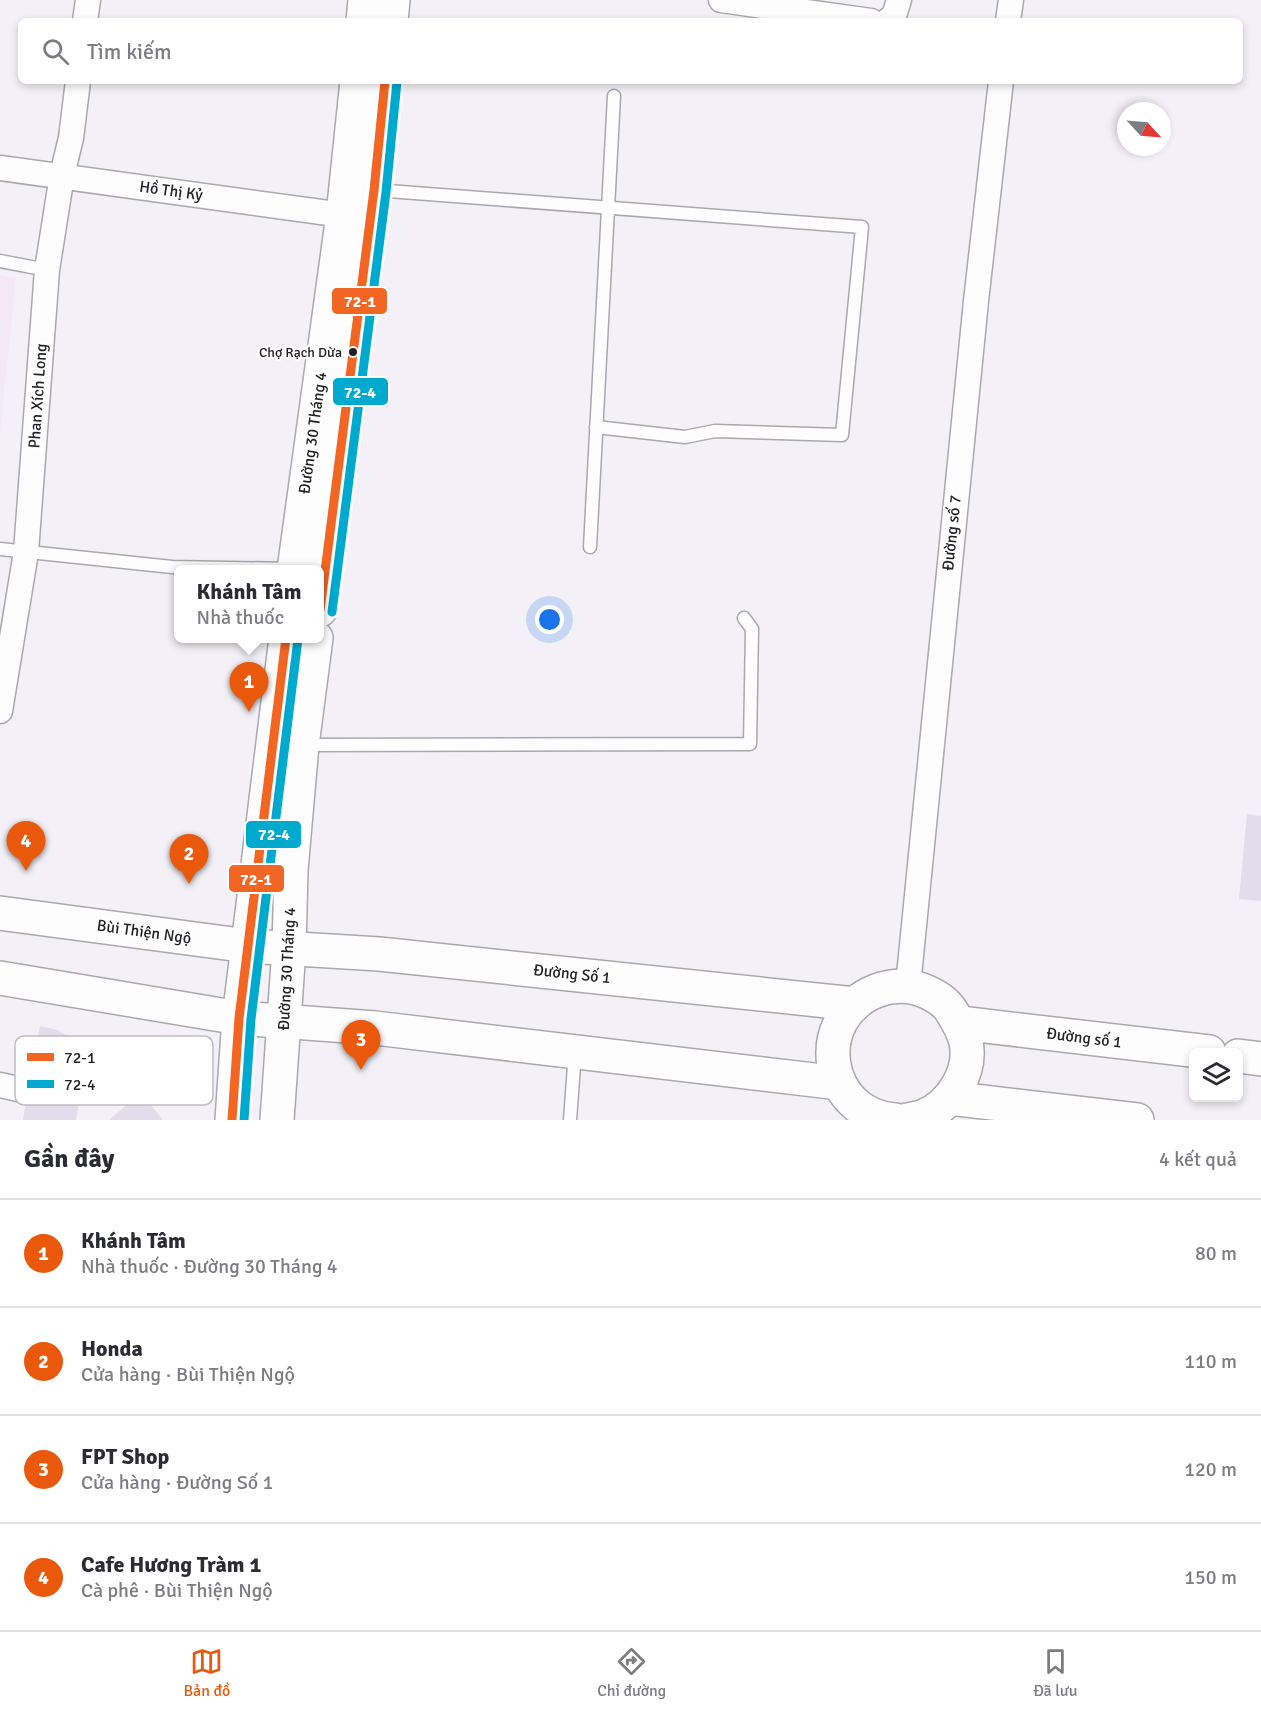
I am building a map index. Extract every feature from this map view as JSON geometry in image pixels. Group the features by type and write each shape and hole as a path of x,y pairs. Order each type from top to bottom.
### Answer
{"main road":[{"path":"363,18 365,0"},
{"path":"391,18 393,0"},
{"name":"Đường 30 Tháng 4","path":"295,565 343,215 357,84"},
{"name":"Đường 30 Tháng 4","path":"324,579 374,190 385,84"},
{"path":"232,1120 239,1018 286,643"},
{"name":"Đường 30 Tháng 4","path":"278,1120 289,949 291,870 302,745 315,643"},
{"name":"Bùi Thiện Ngộ","path":"0,913 248,946 289,949"},
{"name":"Đường Số 1","path":"289,949 379,954 855,1004"},
{"path":"0,978 239,1018 375,1028 839,1083"},
{"path":"895,1120 884,1119 866,1112 850,1099 839,1083 833,1064 833,1044 838,1025 849,1008 865,995 886,987 908,986 928,992 947,1005 960,1023 966,1044 966,1066 958,1087 944,1104 925,1116 907,1120"},
{"name":"Đường số 1","path":"960,1023 1189,1051"},
{"path":"1243,1057 1261,1059"},
{"path":"949,1098 1137,1120"}],"street":[{"path":"85,18 88,0"},
{"path":"721,0 850,18"},
{"path":"892,18 899,0"},
{"path":"1008,18 1011,0"},
{"name":"Phan Xích Long","path":"0,711 26,552 47,270 62,175 71,138 78,84"},
{"name":"Đường số 7","path":"908,986 976,301 1001,84"},
{"name":"Hồ Thị Kỷ","path":"0,168 343,215"}],"lane":[{"path":"590,547 614,96"},
{"path":"374,190 862,227 842,435 715,431 685,437 596,427"},
{"path":"0,261 47,270"},
{"path":"0,549 174,567"},
{"path":"302,745 750,744 752,628 744,618"},
{"path":"570,1120 575,1052"}],"shaded area":[{"path":"0,275 16,278 0,433"}],"building":[{"path":"1247,814 1261,816 1261,901 1239,899"},
{"path":"40,1026 58,1030 67,1036 38,1036"},
{"path":"26,1105 79,1105 76,1120 23,1120"},
{"path":"127,1105 151,1105 163,1120 109,1120"}],"transit line":[{"name":"72-1","path":"324,579 374,190 385,84"},
{"name":"72-4","path":"332,612 386,192 397,84"},
{"name":"72-1","path":"232,1120 239,1018 285,643"},
{"name":"72-4","path":"244,1120 251,1019 298,643"}],"place":[{"name":"Chợ Rạch Dừa","path":"353,352"},
{"name":"Khánh Tâm","path":"249,712"},
{"name":"Cafe Hương Tràm 1","path":"26,871"},
{"name":"Honda","path":"189,884"},
{"name":"FPT Shop","path":"361,1070"}]}
